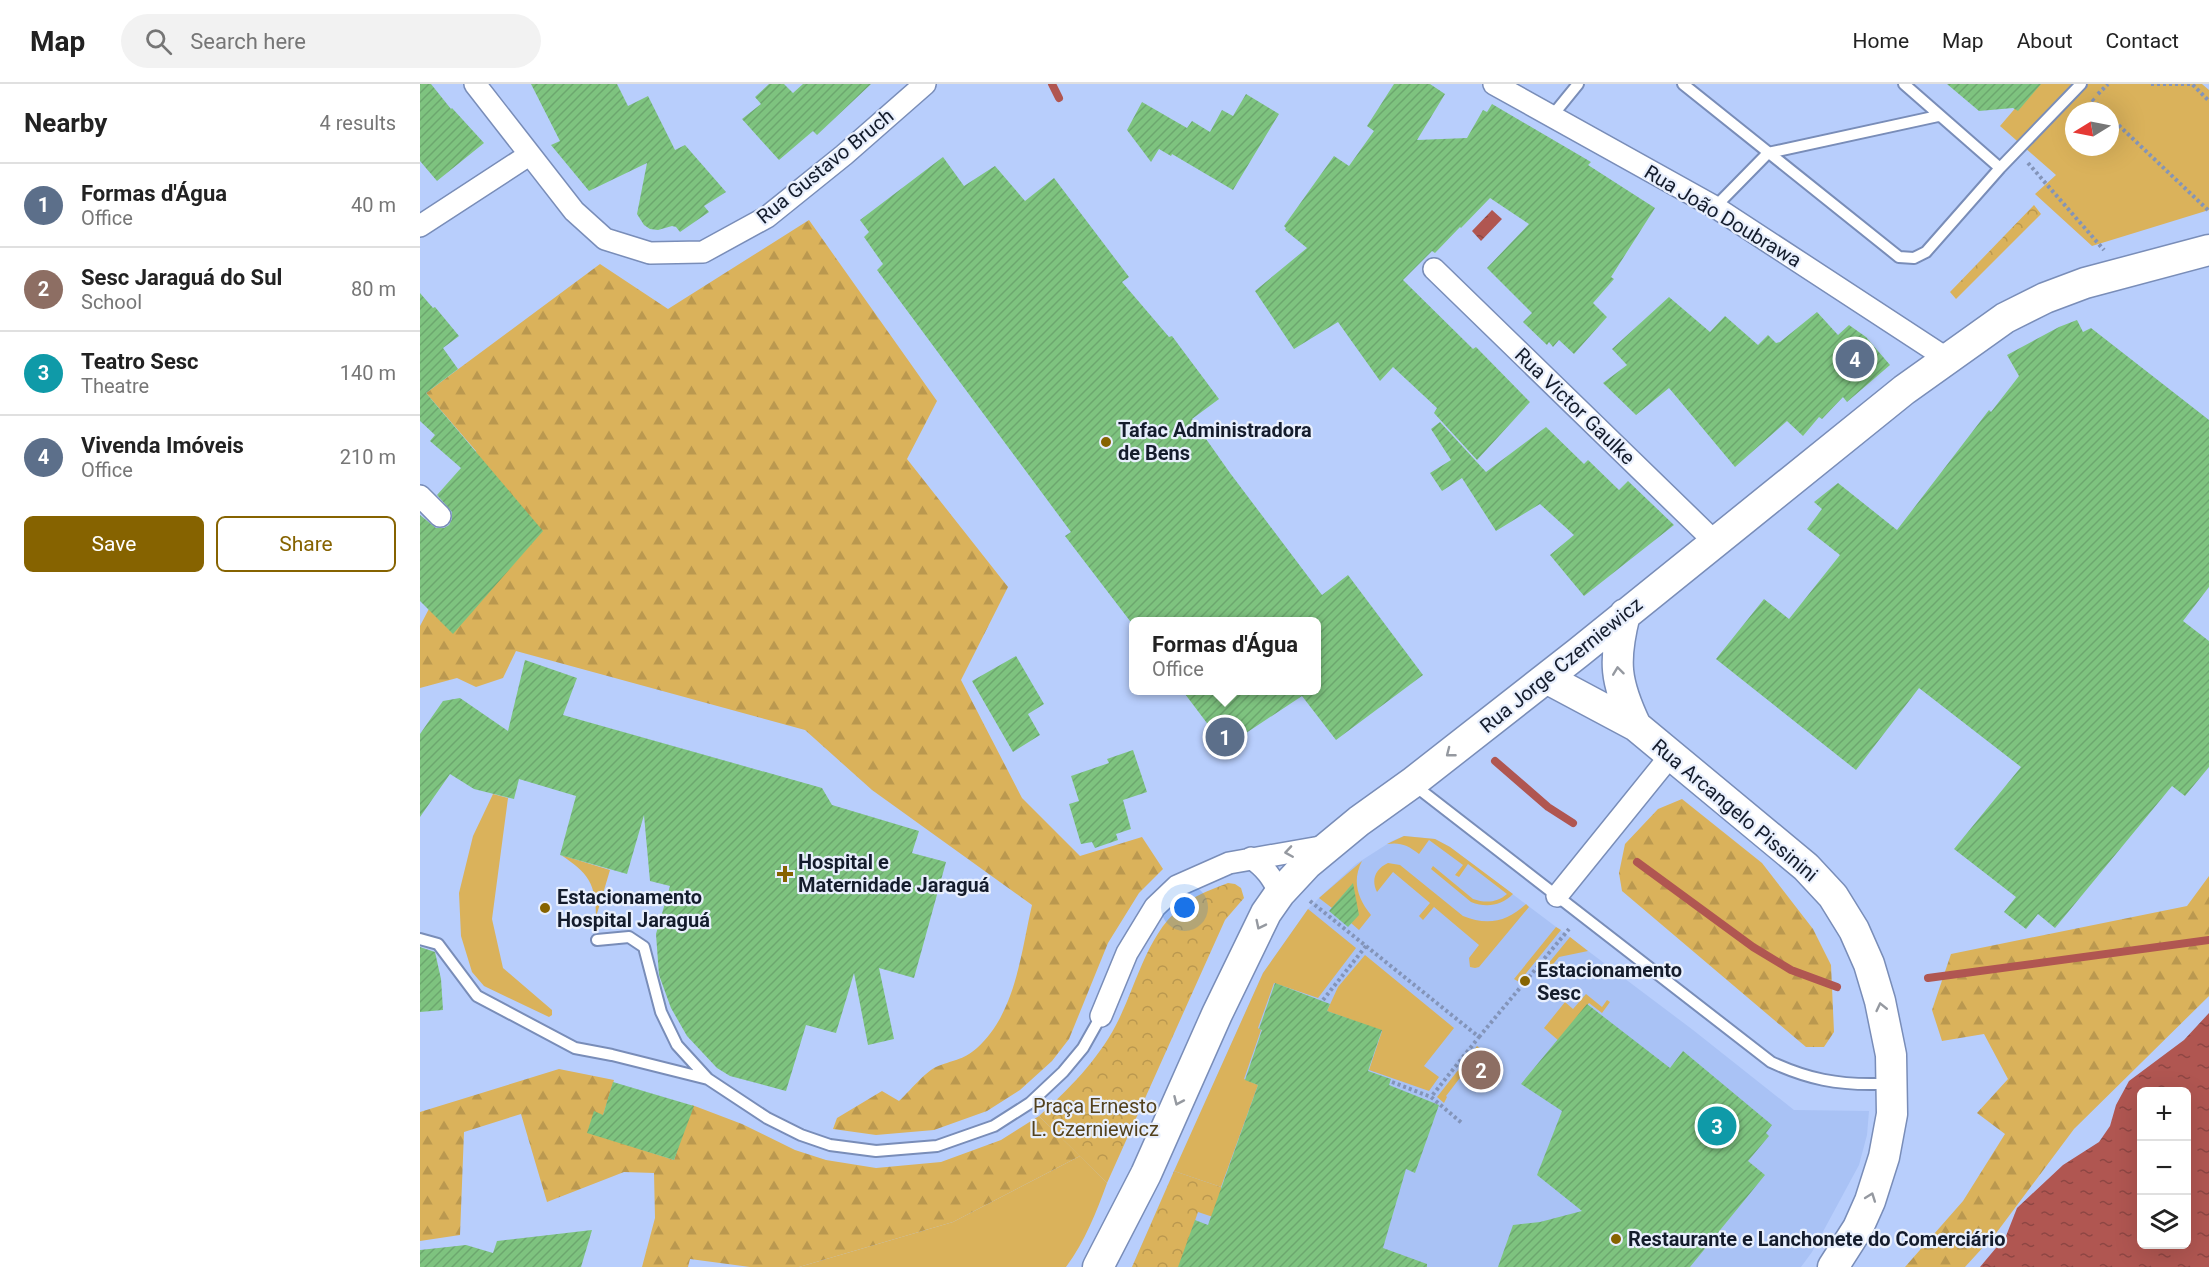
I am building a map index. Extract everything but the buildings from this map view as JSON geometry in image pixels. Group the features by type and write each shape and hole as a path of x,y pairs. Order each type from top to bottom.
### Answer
{"main road":[{"name":"Rua Jorge Czerniewicz","path":"1098,1267 1146,1174 1217,1014 1266,913 1284,888 1328,846 1546,678 1946,358 2005,318 2045,298 2085,283 2209,250"},
{"name":"Rua Arcangelo Pissinini","path":"1625,614 1616,656 1618,678 1636,726"},
{"name":"Rua Arcangelo Pissinini","path":"1546,678 1636,726 1819,879 1833,896 1854,930 1869,964 1880,1001 1891,1055 1892,1114 1884,1157 1870,1201 1858,1228 1833,1267"}],"street":[{"name":"Rua Gustavo Bruch","path":"475,84 574,211 605,239 651,253 704,252 767,217 844,155 923,85"},
{"name":"Rua João Doubrawa","path":"1494,84 1715,207 1946,358"},
{"path":"420,226 530,155"},
{"name":"Rua Victor Gaulke","path":"1434,268 1716,543"},
{"path":"420,496 440,516"},
{"path":"1557,896 1671,755"},
{"path":"1101,1016 1126,953 1155,907 1177,886 1213,868 1251,858 1328,846"},
{"path":"1251,858 1261,864 1284,888"}],"lane":[{"path":"1552,116 1578,84"},
{"path":"1683,84 1899,256 1914,258 1926,252 2000,168 2081,84"},
{"path":"1904,84 2000,168"},
{"path":"1715,207 1768,153 1938,116"},
{"path":"1412,783 1771,1062 1799,1075 1826,1082 1879,1084"},
{"path":"597,940 629,937 644,947 661,1012 677,1045 708,1079 767,1118 801,1136 830,1144 876,1151 938,1146 994,1126 1030,1103 1064,1072 1083,1048 1101,1016"},
{"path":"420,939 438,944 477,996 575,1048 629,1058 708,1079"}],"path":[{"path":"2151,84 2192,84 2209,101"},
{"path":"2119,126 2209,211"},
{"path":"2030,165 2124,273"},
{"path":"1284,888 1366,946 1479,1037"},
{"path":"1431,1097 1581,914"},
{"path":"1323,1000 1366,946"},
{"path":"1392,1082 1431,1097 1463,1124"}],"shaded area":[{"path":"1404,836 1435,839 1450,847 1693,1030 1794,1110 1869,1111 1867,1135 1859,1165 1812,1252 1801,1267 1132,1267 1263,973 1308,909 1319,898 1356,864"}],"green space":[{"path":"2036,84 2202,84 2209,90 2209,210 2092,246 2035,194 2056,175 2000,126"},
{"path":"2034,205 2041,214 1956,299 1950,292"},
{"path":"809,220 937,401 907,459 1008,587 961,680 1022,798 1080,856 1142,837 1163,869 1139,893 1108,943 1069,1039 1052,1061 1020,1090 987,1111 934,1130 876,1135 833,1129 837,1118 882,1091 899,1101 936,1067 967,1055 990,1034 1009,1000 1032,905 872,790 805,730 516,651 503,678 476,687 457,678 420,688 420,626 432,603 488,561 476,451 426,393 600,264 668,309"},
{"path":"493,794 508,798 492,919 503,968 552,1010 552,1015 549,1017 484,986 472,972 461,936 459,893 473,836"},
{"path":"1682,799 1762,863 1813,929 1831,965 1834,1032 1824,1047 1806,1047 1622,891 1619,873 1625,844 1658,809"},
{"path":"1404,836 1435,839 1450,847 1513,894 1493,905 1471,902 1431,869 1433,866 1473,899 1491,901 1507,894 1468,864 1459,877 1455,875 1463,865 1429,840 1419,854 1404,845 1387,844"},
{"path":"561,855 610,870 596,917 596,905 589,880 578,867"},
{"path":"1362,861 1357,875 1359,895 1371,915 1359,930 1351,923 1350,887 1332,908 1319,898"},
{"path":"1388,863 1400,865 1463,916 1472,919 1496,920 1512,915 1526,904 1529,907 1479,967 1470,967 1469,958 1479,945 1434,907 1423,920 1419,916 1430,903 1393,872 1377,892 1374,883 1375,875"},
{"path":"2209,876 2209,996 2074,1129 1997,1232 1965,1267 1905,1267 1963,1201 2005,1134 1977,1113 2008,1079 1984,1034 1942,1041 1932,1010 1951,954 2187,906"},
{"name":"Praça Ernesto L. Czerniewicz","path":"1228,883 1241,888 1244,898 1225,920 1107,1183 1039,1116 1082,1074 1100,1051 1116,1025 1152,943 1162,928 1186,903"},
{"path":"1308,909 1356,948 1318,998 1274,983 1258,1028 1261,1030 1244,1079 1258,1085 1221,1187 1174,1171 1263,973"},
{"path":"1556,927 1561,930 1519,982 1514,979"},
{"path":"1570,937 1588,951 1559,957 1550,968 1547,965"},
{"path":"1365,955 1454,1028 1424,1066 1439,1077 1429,1091 1369,1070 1382,1031 1327,1011 1338,987"},
{"path":"1586,994 1602,1007 1607,1000 1610,1002 1602,1013 1589,1003 1559,1041 1544,1028 1565,1002 1573,1009"},
{"path":"1477,1046 1497,1061 1491,1069 1476,1057 1446,1096 1444,1103 1437,1097"},
{"path":"559,1069 614,1080 597,1135 674,1160 692,1105 742,1124 795,1150 826,1160 876,1168 941,1162 1001,1140 1039,1116 1080,1156 953,1222 799,1267 750,1267 690,1259 688,1267 642,1267 655,1218 654,1173 624,1172 547,1202 521,1114 464,1132 460,1235 420,1241 420,1112"},
{"path":"1080,1156 1107,1183 1084,1237 1066,1267 799,1267 953,1222"},
{"path":"1174,1171 1221,1187 1225,1221 1198,1212 1179,1267 1132,1267"}],"water":[{"path":"1492,210 1502,219 1481,241 1472,231"},
{"path":"2209,1013 2209,1267 1980,1267 2006,1236 2017,1208 2063,1165 2099,1142 2110,1126 2116,1105 2129,1081 2184,1040"}],"waterway":[{"path":"1052,84 1059,98"},
{"path":"1495,761 1548,807 1573,823"},
{"path":"1637,862 1753,947 1791,970 1837,987"},
{"path":"1928,978 2209,940"}],"place":[{"name":"Vivenda Imóveis","path":"1855,359"},
{"name":"Tafac Administradora de Bens","path":"1106,442"},
{"name":"Formas d'Água","path":"1225,737"},
{"name":"Hospital e Maternidade Jaraguá","path":"785,874"},
{"name":"Estacionamento Hospital Jaraguá","path":"545,908"},
{"name":"Estacionamento Sesc","path":"1525,981"},
{"name":"Sesc Jaraguá do Sul","path":"1481,1070"},
{"name":"Teatro Sesc","path":"1717,1126"},
{"name":"Restaurante e Lanchonete do Comerciário","path":"1616,1239"}]}
